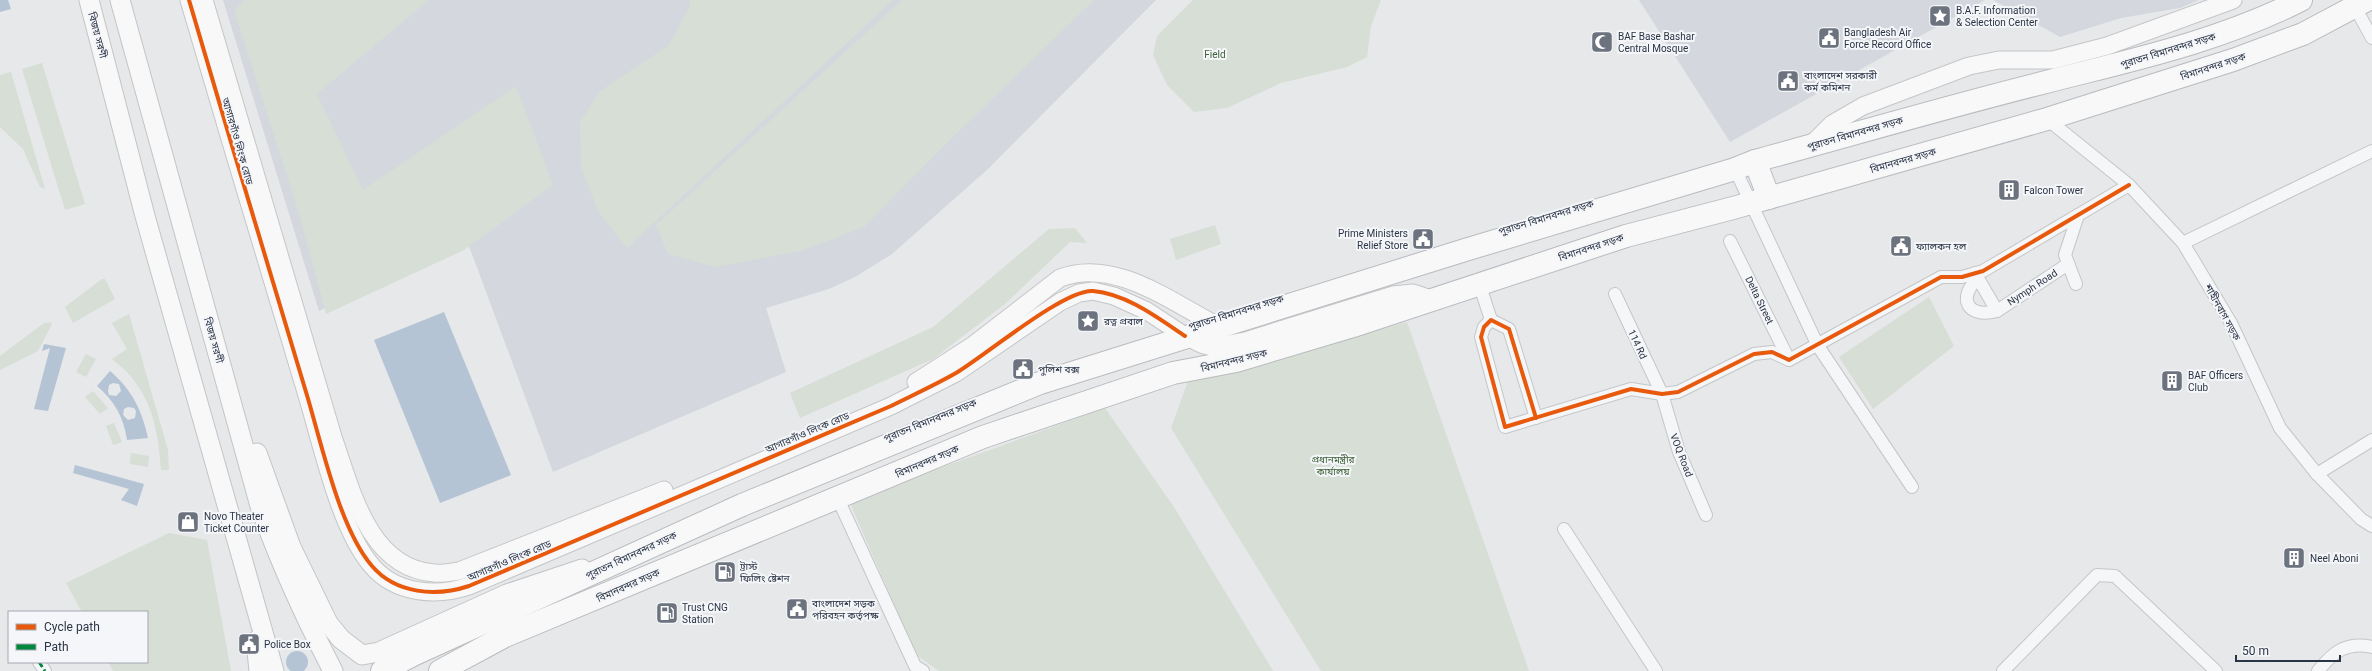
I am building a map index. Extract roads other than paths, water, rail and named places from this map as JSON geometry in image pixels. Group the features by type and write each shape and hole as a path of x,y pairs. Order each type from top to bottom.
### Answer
{"highway":[{"name":"পুরাতন বিমানবন্দর সড়ক","path":"382,671 415,654 622,558 742,505 1040,383 1185,336 1735,169 1755,161 2042,83 2150,57 2211,38 2301,0"},
{"name":"বিমানবন্দর সড়ক","path":"440,671 506,636 591,602 706,551 838,499 983,437 1173,373 1236,361 1353,326 1479,283 1626,236 2047,119 2234,60 2303,34 2361,4"},
{"path":"1755,161 1760,200"},
{"path":"1163,344 1173,373"},
{"path":"1106,362 1116,392"}],"main road":[{"name":"বিজয় সরণী","path":"88,0 145,216 274,671"},
{"name":"বিজয় সরণী","path":"120,0 258,499 276,552 333,671"},
{"name":"আগারগাঁও লিংক রোড","path":"189,0 265,259 338,498 359,546 372,566 389,581 407,588 437,593 469,586 891,406 956,373 1060,302 1079,292 1093,291 1114,296 1147,311 1185,336"},
{"name":"আগারগাঁও লিংক রোড","path":"204,0 333,437 357,505 378,541 390,556 415,570 435,573 459,571 667,489 777,440 888,396 926,376 972,346 1060,278 1071,274 1084,272 1103,273 1124,279 1164,296 1218,326"},
{"path":"1810,146 1832,124 1864,106 1969,66 1999,60 2053,60 2067,57 2107,46 2233,0"},
{"name":"বিমানবন্দর সড়ক","path":"1185,336 1201,344 1212,347 1224,346 1245,341 1393,295 1413,293 1432,299"},
{"path":"240,431 257,452 291,547 328,623 341,639 362,655 379,652 507,594 578,570 622,558"},
{"path":"252,596 252,615 259,671"}],"street":[{"path":"2361,4 2372,38"},
{"name":"শাহীনবাগ সড়ক","path":"2047,119 2129,186 2183,243 2231,323 2280,428 2317,474 2361,519 2372,526"},
{"path":"2183,243 2372,151"},
{"path":"1735,169 1760,200 1818,346 1912,487"},
{"path":"1491,320 1484,327 1481,337 1505,427 1631,389 1662,394 1678,392 1754,354 1772,352 1789,360 1818,346 1941,277 1977,275 2129,186"},
{"path":"2076,284 2065,255 2078,215"},
{"name":"Delta Street","path":"1730,241 1789,360"},
{"name":"Nymph Road","path":"1997,311 1977,275 1970,285 1967,301 1971,309 1976,313 1985,314 1997,311 2068,264"},
{"path":"1479,283 1491,320 1509,329 1536,418"},
{"name":"114 Rd","path":"1615,294 1662,394"},
{"name":"VOQ Road","path":"1662,394 1680,452 1706,515"},
{"path":"2317,474 2372,440"},
{"path":"838,499 915,666 923,671"},
{"path":"1564,529 1656,671"},
{"path":"2003,671 2097,575 2115,576 2216,671"},
{"path":"2318,671 2330,656 2344,648 2359,644 2372,647"}],"water":[{"path":"0,0 8,0 11,9 0,12"},
{"path":"444,312 511,475 440,503 374,340"},
{"path":"44,344 66,348 48,411 34,409 50,348 42,351"},
{"path":"110,371 118,378 135,401 143,418 148,438 127,440 121,417 113,403 97,386","holes":["113,383 119,384 121,391 116,396 109,395 108,391 109,385","128,407 134,408 136,411 135,418 128,420 123,415 124,409"]},
{"path":"75,465 144,484 137,506 121,500 129,489 73,473"},
{"path":"297,651 305,654 308,662 305,670 301,672 293,672 289,670 286,662 289,654"}],"place":[{"name":"B.A.F. Information & Selection Center","path":"1940,16"},
{"name":"Bangladesh Air Force Record Office","path":"1829,38"},
{"name":"BAF Base Bashar Central Mosque","path":"1602,42"},
{"name":"বাংলাদেশ সরকারী কর্ম কমিশন","path":"1788,81"},
{"name":"Falcon Tower","path":"2009,190"},
{"name":"Prime Ministers Relief Store","path":"1423,239"},
{"name":"ফ্যালকন হল","path":"1901,246"},
{"name":"রত্ন প্রবাল","path":"1088,321"},
{"name":"পুলিশ বক্স","path":"1023,369"},
{"name":"BAF Officers Club","path":"2172,381"},
{"name":"Novo Theater Ticket Counter","path":"188,522"},
{"name":"Neel Aboni","path":"2294,558"},
{"name":"ট্রাস্ট ফিলিং ষ্টেশন","path":"725,572"},
{"name":"বাংলাদেশ সড়ক পরিবহন কর্তৃপক্ষ","path":"797,609"},
{"name":"Trust CNG Station","path":"667,613"},
{"name":"Police Box","path":"249,644"}],"park label":[{"name":"Field","path":"1215,54"},
{"name":"প্রধানমন্ত্রীর কার্যালয়","path":"1333,464"}]}
